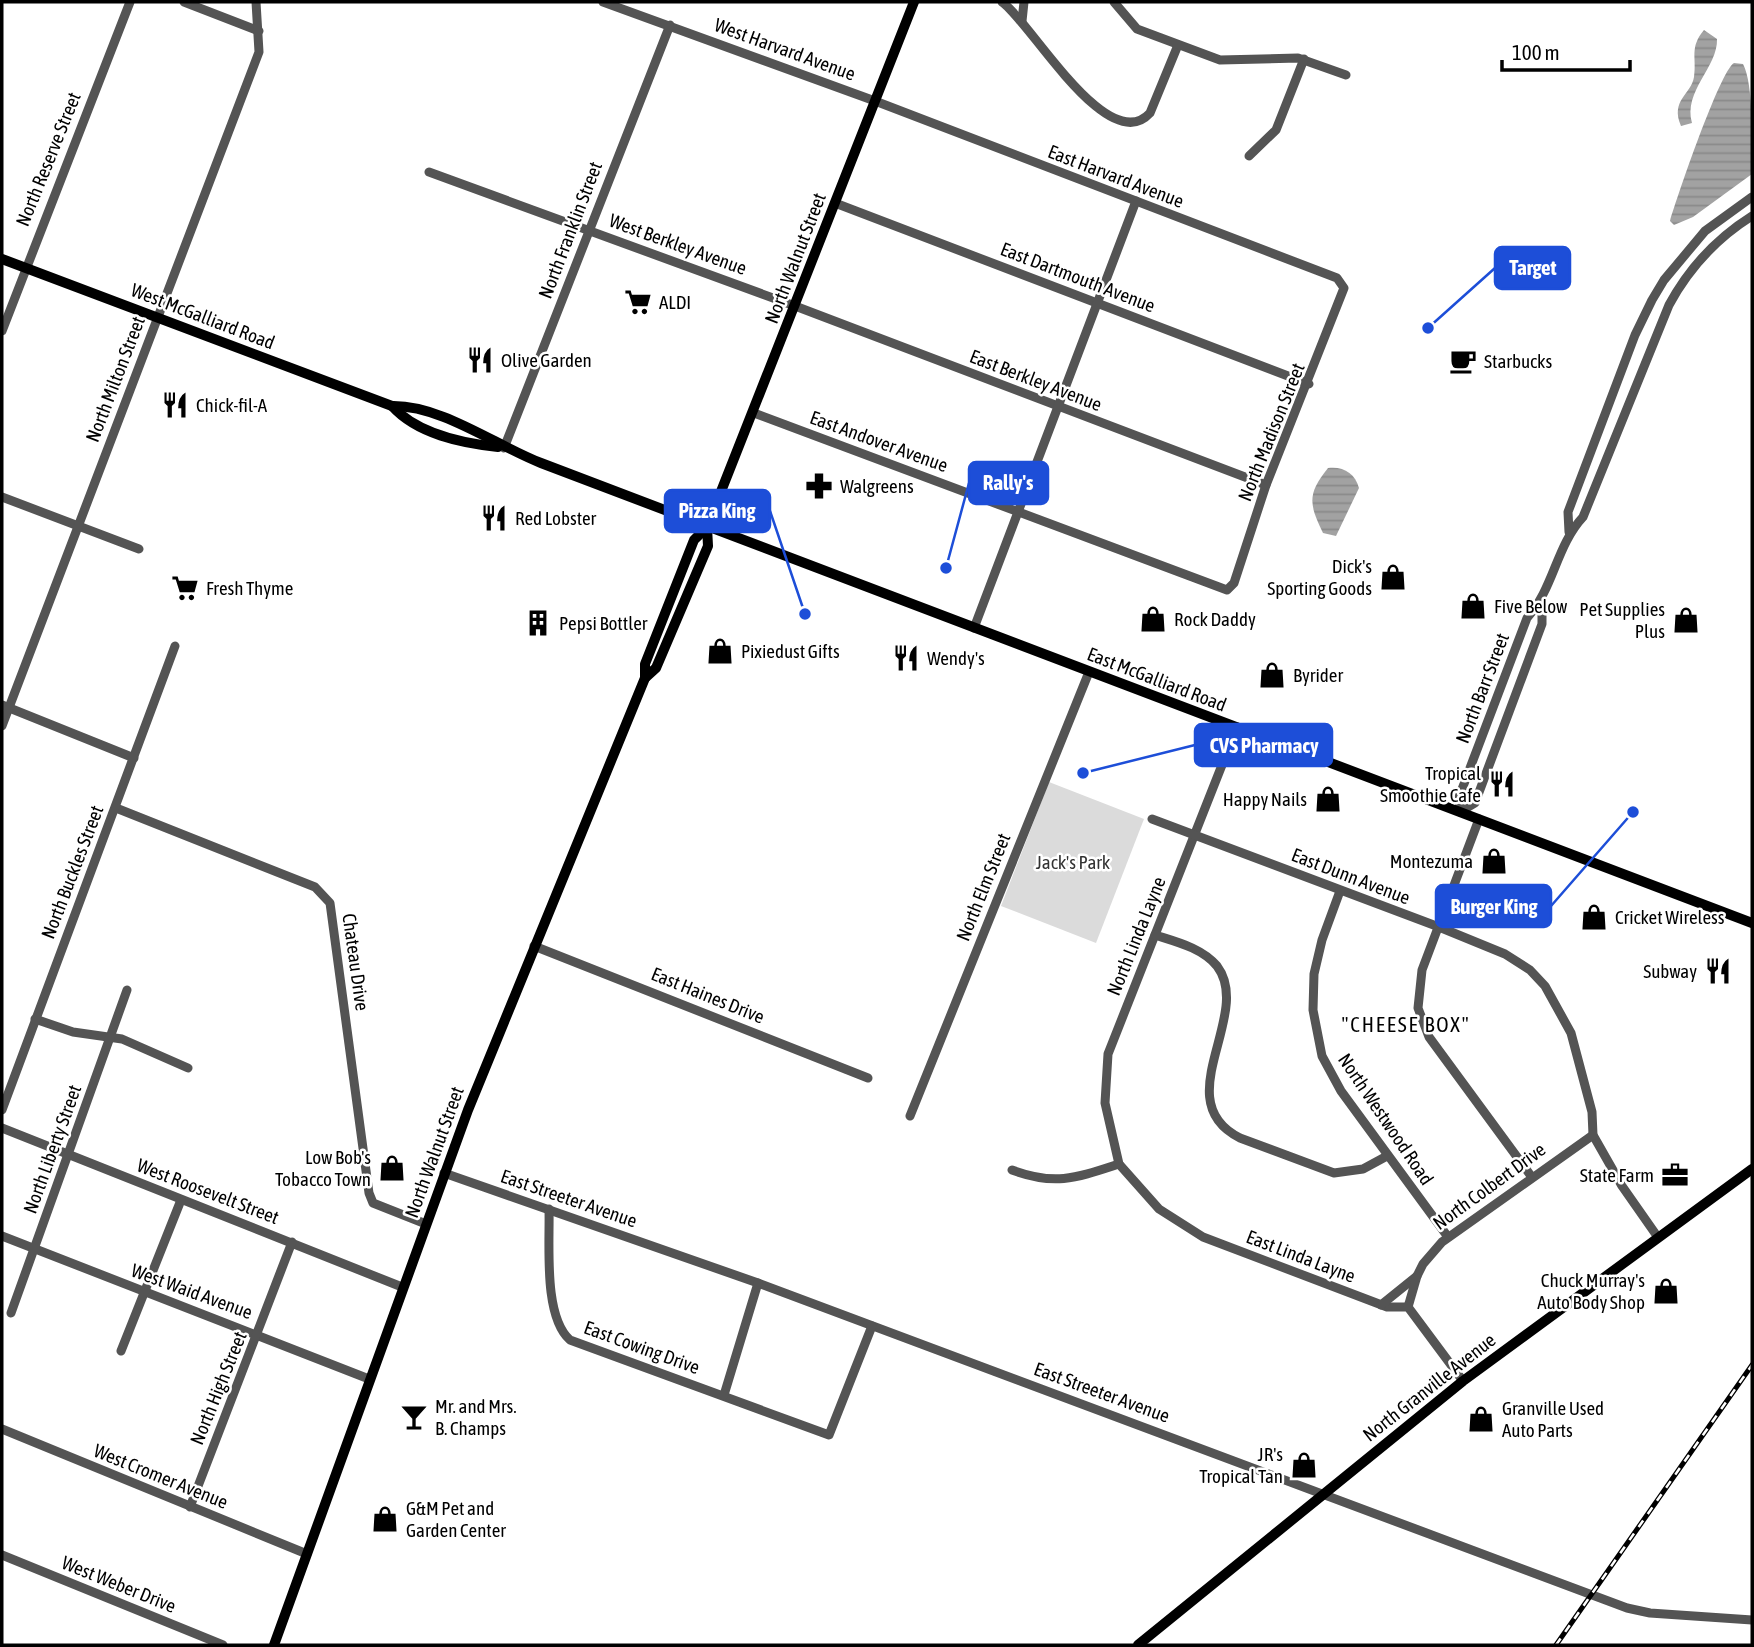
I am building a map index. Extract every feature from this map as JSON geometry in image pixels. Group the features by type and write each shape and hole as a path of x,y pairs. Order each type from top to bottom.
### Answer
{"main road":[{"name":"North Walnut Street","path":"274,1645 444,1173 645,678 656,668 708,546 707,527 914,2"},
{"name":"West McGalliard Road","path":"2,259 392,406 411,406 471,428 504,448 707,527"},
{"name":"West McGalliard Road","path":"392,406 405,420 465,443 504,448"},
{"name":"East McGalliard Road","path":"707,527 1752,923"},
{"name":"North Granville Avenue","path":"1138,1645 1463,1381 1657,1236 1752,1169"}],"street":[{"name":"North Reserve Street","path":"2,331 130,2"},
{"path":"184,2 259,31"},
{"name":"North Milton Street","path":"2,726 5,706 78,525 259,52 256,2"},
{"name":"West Harvard Avenue","path":"603,2 875,102"},
{"path":"1002,2 1022,21 1089,104 1130,122 1141,121 1150,113 1178,45"},
{"path":"1022,21 1024,2"},
{"path":"1114,2 1138,29 1225,61 1292,57 1346,75"},
{"name":"North Franklin Street","path":"504,448 670,25"},
{"path":"1249,156 1276,130 1304,59"},
{"name":"East Harvard Avenue","path":"875,102 1337,278 1343,284"},
{"name":"West Berkley Avenue","path":"429,172 795,306"},
{"name":"North Barr Street","path":"1569,532 1568,512 1635,335 1652,300 1681,258 1705,231 1752,197"},
{"path":"974,628 1136,201"},
{"name":"East Dartmouth Avenue","path":"835,203 1308,384"},
{"name":"North Barr Street","path":"1542,602 1527,618 1459,797 1460,812 1475,803 1542,624 1542,602 1569,532 1583,517 1669,305 1696,264 1717,241 1752,216"},
{"name":"North Madison Street","path":"1227,590 1234,583 1266,485 1343,296 1343,284"},
{"name":"East Berkley Avenue","path":"795,306 1266,485"},
{"name":"East Andover Avenue","path":"754,413 1227,590"},
{"path":"2,497 139,549"},
{"name":"North Buckles Street","path":"2,1110 176,646"},
{"name":"North Elm Street","path":"910,1116 1089,672"},
{"path":"5,706 134,758"},
{"name":"North Linda Layne","path":"1119,1164 1105,1103 1108,1054 1237,727"},
{"name":"Chateau Drive","path":"116,808 315,887 324,894 330,903 369,1193 373,1202 426,1224"},
{"name":"East Dunn Avenue","path":"1152,818 1439,927 1505,954 1530,970 1545,986 1564,1017 1576,1049 1592,1112 1593,1135 1622,1186 1657,1236"},
{"path":"1479,819 1418,986 1422,1021 1429,1037 1531,1176"},
{"name":"North Westwood Road","path":"1340,891 1322,940 1314,975 1315,1030 1322,1056 1335,1083 1448,1237"},
{"path":"1156,935 1202,953 1222,977 1226,1004 1209,1090 1214,1112 1226,1129 1240,1138 1334,1173 1363,1169 1388,1156"},
{"name":"East Haines Drive","path":"534,946 868,1078"},
{"name":"North Liberty Street","path":"11,1313 127,990"},
{"path":"35,1019 74,1032 110,1036 188,1069"},
{"name":"West Roosevelt Street","path":"2,1128 402,1287"},
{"name":"North Colbert Drive","path":"1408,1307 1418,1276 1429,1256 1448,1237 1531,1176 1593,1135"},
{"path":"1012,1170 1054,1180 1078,1178 1119,1164"},
{"name":"East Linda Layne","path":"1119,1164 1160,1209 1185,1227 1381,1305 1408,1307"},
{"name":"East Streeter Avenue","path":"444,1173 758,1283 1627,1608 1650,1613 1752,1620"},
{"path":"121,1351 181,1200"},
{"name":"East Cowing Drive","path":"549,1209 553,1309 559,1329 566,1337 829,1435 872,1326"},
{"name":"West Waid Avenue","path":"2,1236 369,1379"},
{"name":"North High Street","path":"190,1507 292,1242"},
{"name":"North Colbert Drive","path":"1381,1305 1418,1276"},
{"path":"724,1395 758,1283"},
{"path":"1408,1307 1463,1381"},
{"name":"West Cromer Avenue","path":"2,1429 307,1554"},
{"name":"West Weber Drive","path":"2,1555 223,1645"}],"green space":[{"name":"Jack's Park","path":"1049,782 1144,819 1096,943 1001,906"}],"shaded area":[{"path":"1704,30 1717,39 1716,49 1692,100 1692,123 1681,126 1678,117 1679,104 1692,83 1695,48"},
{"path":"1734,63 1743,64 1747,73 1752,117 1752,174 1693,217 1674,225 1670,221 1699,136 1719,88"},
{"path":"1328,468 1339,468 1348,472 1355,478 1359,488 1336,536 1323,533 1312,499 1316,485"}],"railway":[{"path":"1556,1645 1752,1365"}],"place":[{"name":"ALDI","path":"638,302"},
{"name":"Target","path":"1428,328"},
{"name":"Olive Garden","path":"480,360"},
{"name":"Starbucks","path":"1463,361"},
{"name":"Chick-fil-A","path":"175,405"},
{"name":"Walgreens","path":"819,486"},
{"name":"Red Lobster","path":"494,518"},
{"name":"Rally's","path":"946,568"},
{"name":"Dick's Sporting Goods","path":"1393,577"},
{"name":"Fresh Thyme","path":"185,588"},
{"name":"Five Below","path":"1473,606"},
{"name":"Pizza King","path":"805,614"},
{"name":"Rock Daddy","path":"1153,619"},
{"name":"Pet Supplies Plus","path":"1686,620"},
{"name":"Pepsi Bottler","path":"538,623"},
{"name":"Pixiedust Gifts","path":"720,651"},
{"name":"Wendy's","path":"906,658"},
{"name":"Byrider","path":"1272,675"},
{"name":"CVS Pharmacy","path":"1083,773"},
{"name":"Tropical Smoothie Cafe","path":"1502,784"},
{"name":"Happy Nails","path":"1328,799"},
{"name":"Burger King","path":"1633,812"},
{"name":"Montezuma","path":"1494,861"},
{"name":"Cricket Wireless","path":"1594,917"},
{"name":"Subway","path":"1718,971"},
{"name":"Low Bob's Tobacco Town","path":"392,1168"},
{"name":"State Farm","path":"1675,1175"},
{"name":"Chuck Murray's Auto Body Shop","path":"1666,1291"},
{"name":"Mr. and Mrs. B. Champs","path":"414,1417"},
{"name":"Granville Used Auto Parts","path":"1481,1419"},
{"name":"JR's Tropical Tan","path":"1304,1465"},
{"name":"G&M Pet and Garden Center","path":"385,1519"}],"district":[{"name":"\"CHEESE BOX\"","path":"1406,1024"}]}
